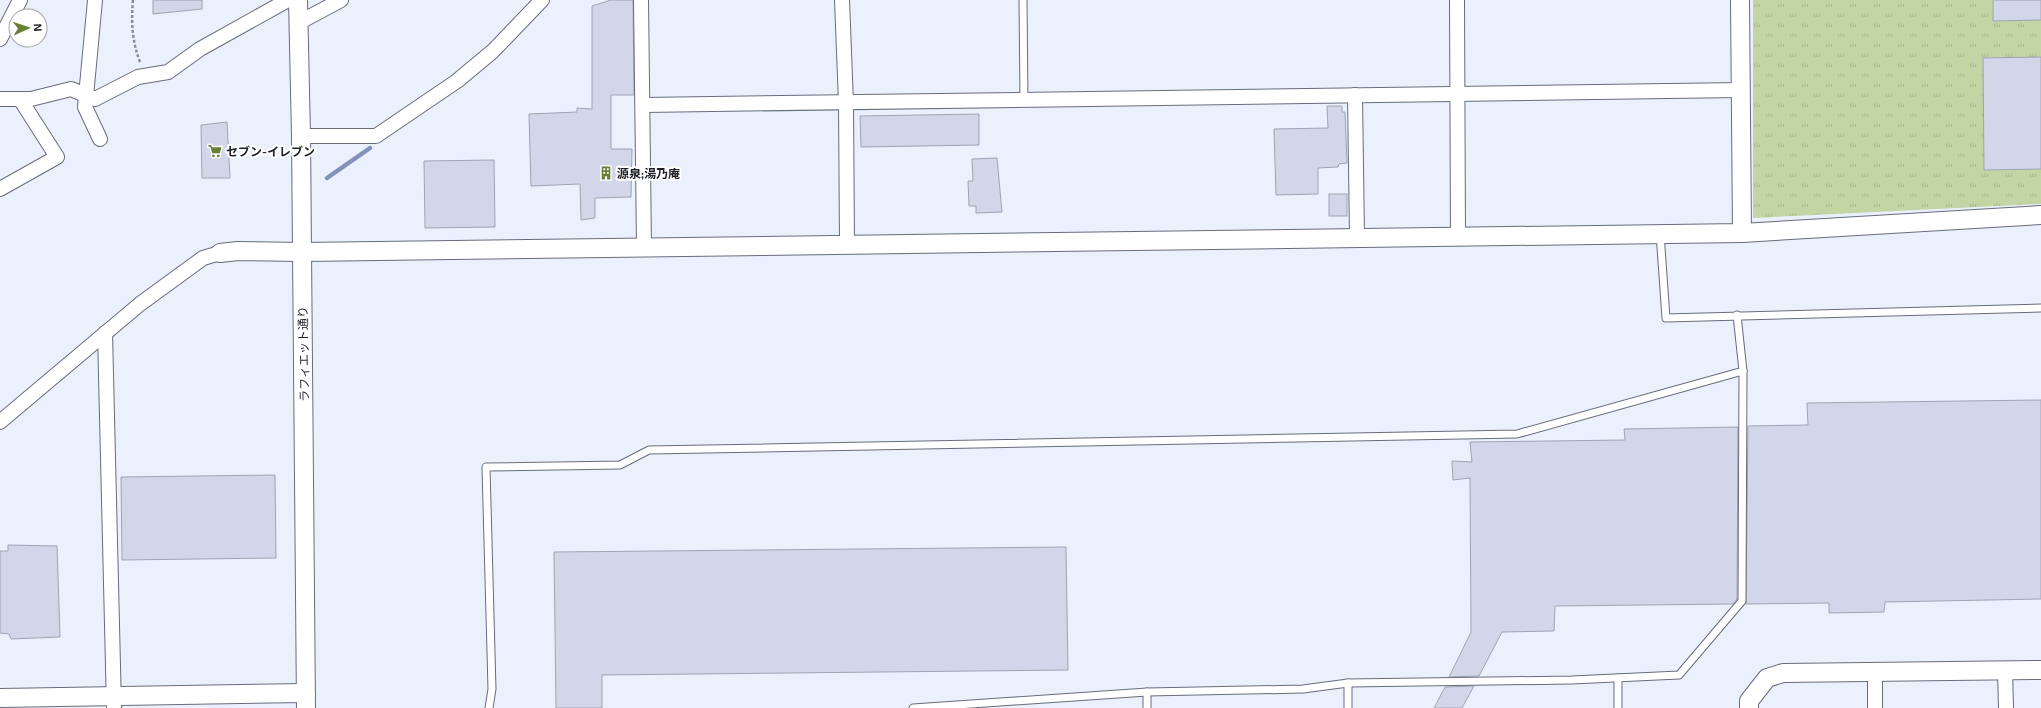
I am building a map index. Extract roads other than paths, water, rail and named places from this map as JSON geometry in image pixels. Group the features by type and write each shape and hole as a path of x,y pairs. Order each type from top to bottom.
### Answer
{"street":[{"path":"0,39 20,0"},
{"path":"95,0 84,108 100,139"},
{"path":"0,99 31,99 71,89 95,99 138,77 168,72 200,49 288,0"},
{"name":"ラフィエット通り","path":"298,0 301,136 306,701"},
{"path":"298,23 341,0"},
{"path":"301,136 376,136 463,76 493,51 542,0"},
{"path":"641,0 644,247"},
{"path":"842,0 846,103 847,244"},
{"path":"1457,0 1458,235"},
{"path":"1740,0 1742,232"},
{"path":"643,105 1741,90"},
{"path":"1355,95 1357,237"},
{"path":"0,189 57,157 20,99"},
{"path":"0,422 140,304 203,258 220,253 238,251 302,252 1742,232 2041,216"},
{"path":"105,333 114,702"},
{"path":"2005,670 2006,708"},
{"path":"1749,708 1750,701 1756,690 1768,678 1783,674 2041,670"},
{"path":"1874,672 1875,708"},
{"path":"0,698 114,702 306,701"}],"lane":[{"path":"1023,0 1024,100"},
{"path":"1660,233 1666,318 2041,308"},
{"path":"913,708 995,706 1147,692 1303,689 1348,683 1618,678 1679,675 1742,601 1743,371 1737,315"},
{"path":"488,708 492,689 486,467 620,465 649,450 1516,434 1743,371"},
{"path":"1618,678 1618,708"},
{"path":"1348,683 1348,708"},
{"path":"1147,692 1147,708"}],"waterway":[{"path":"327,178 370,148"}],"place":[{"name":"セブン-イレブン","path":"215,151"},
{"name":"源泉;湯乃庵","path":"606,173"}]}
